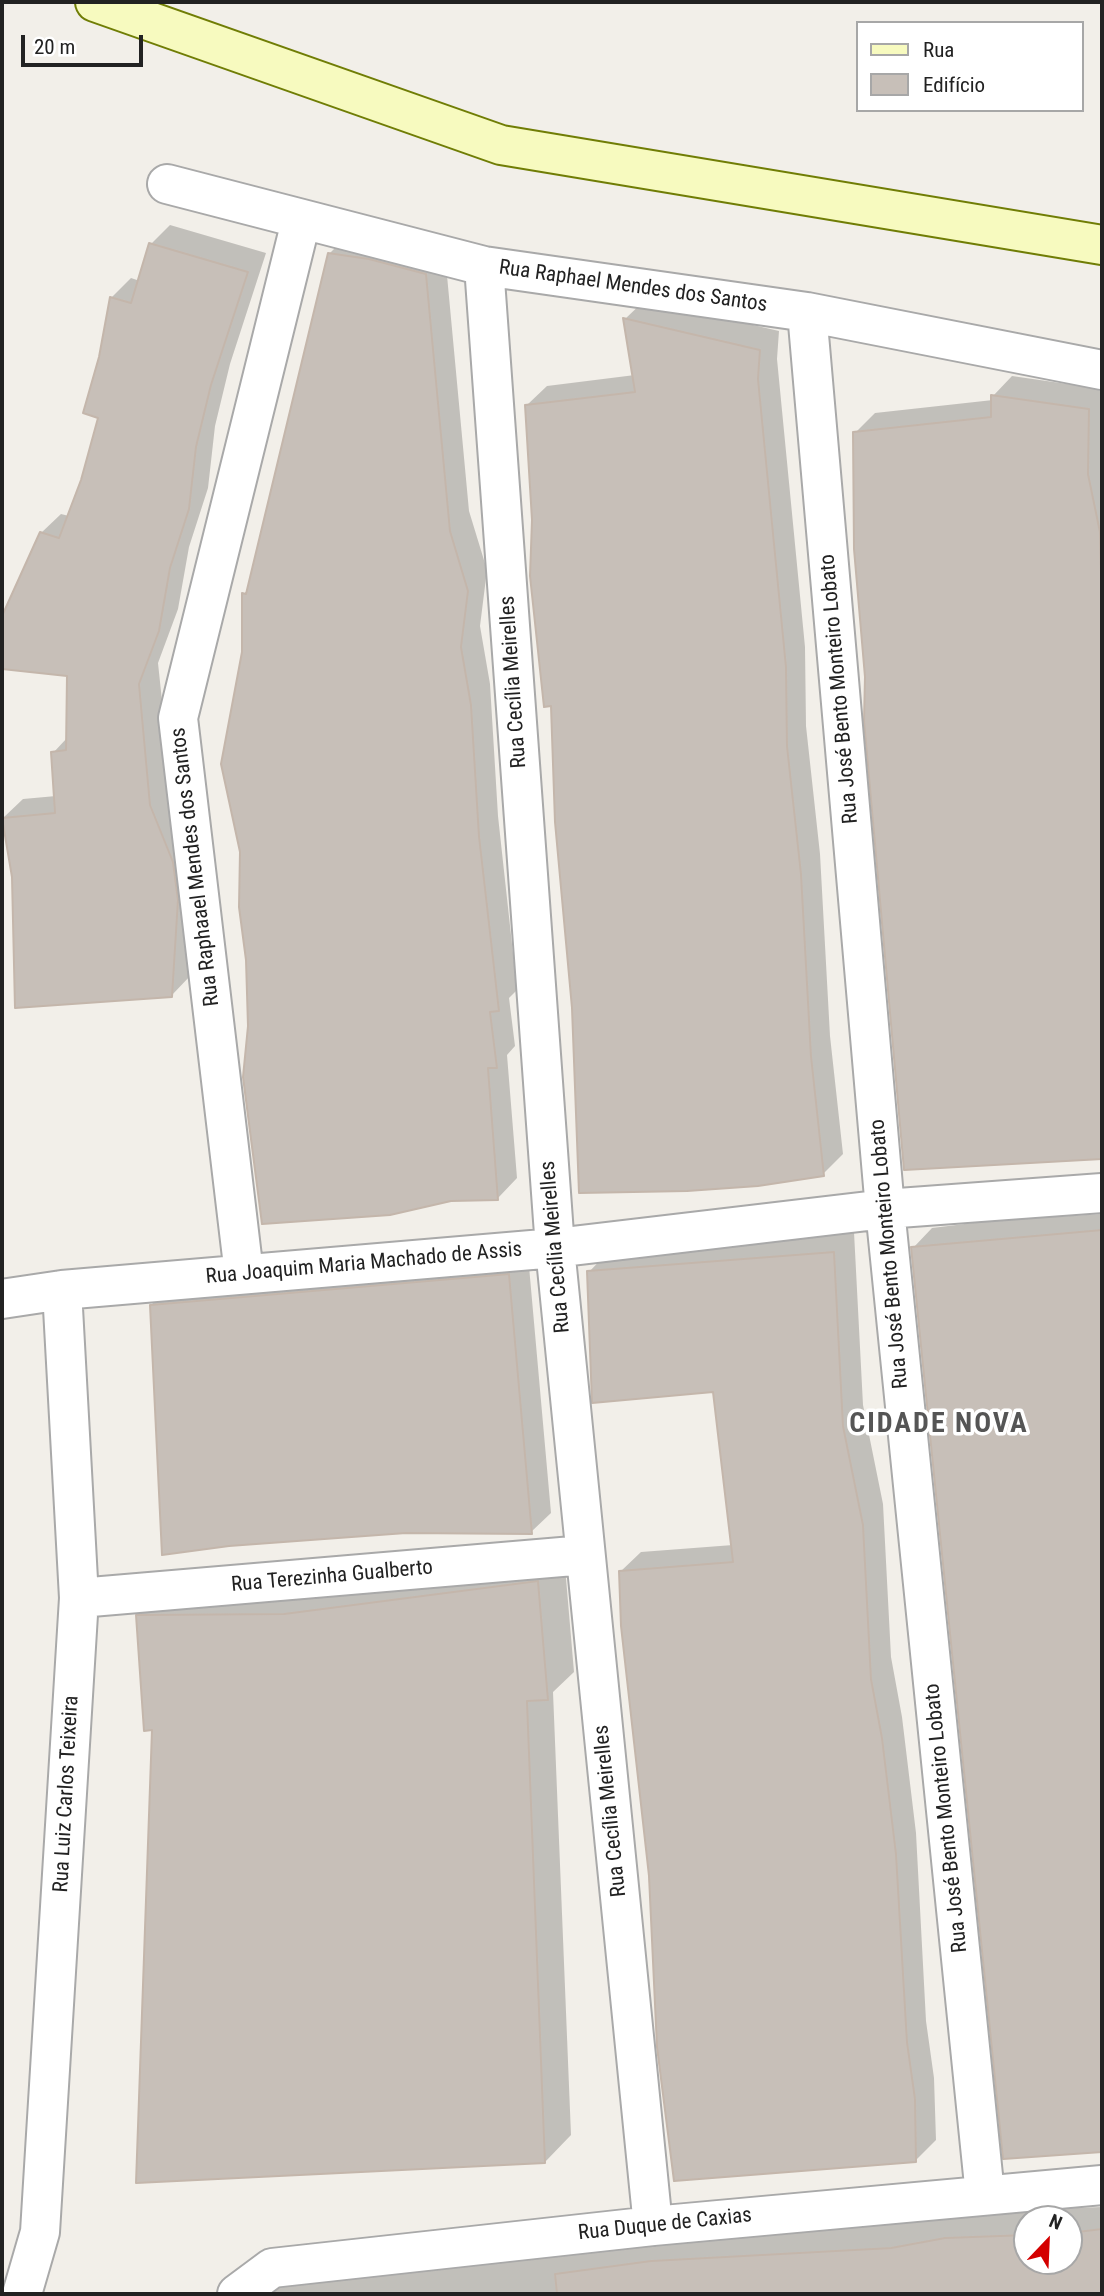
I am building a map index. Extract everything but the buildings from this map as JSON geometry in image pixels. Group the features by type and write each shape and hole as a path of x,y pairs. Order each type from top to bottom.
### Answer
{"street":[{"path":"94,2 501,145 1102,245"},
{"name":"Rua Raphael Mendes dos Santos","path":"167,184 301,221 484,266 807,312 1102,370"},
{"name":"Rua Raphaael Mendes dos Santos","path":"244,1274 178,718 301,221"},
{"name":"Rua Cecília Meirelles","path":"484,266 555,1248 653,2226"},
{"name":"Rua José Bento Monteiro Lobato","path":"807,312 885,1209 985,2195"},
{"name":"Rua Joaquim Maria Machado de Assis","path":"2,1300 62,1290 555,1248 885,1209 1102,1193"},
{"name":"Rua Luiz Carlos Teixeira","path":"22,2294 40,2232 79,1598 62,1290"},
{"name":"Rua Terezinha Gualberto","path":"79,1598 585,1555"},
{"name":"Rua Duque de Caxias","path":"237,2294 272,2269 653,2226 1102,2185"}],"district":[{"name":"CIDADE NOVA","path":"939,1425"}]}
